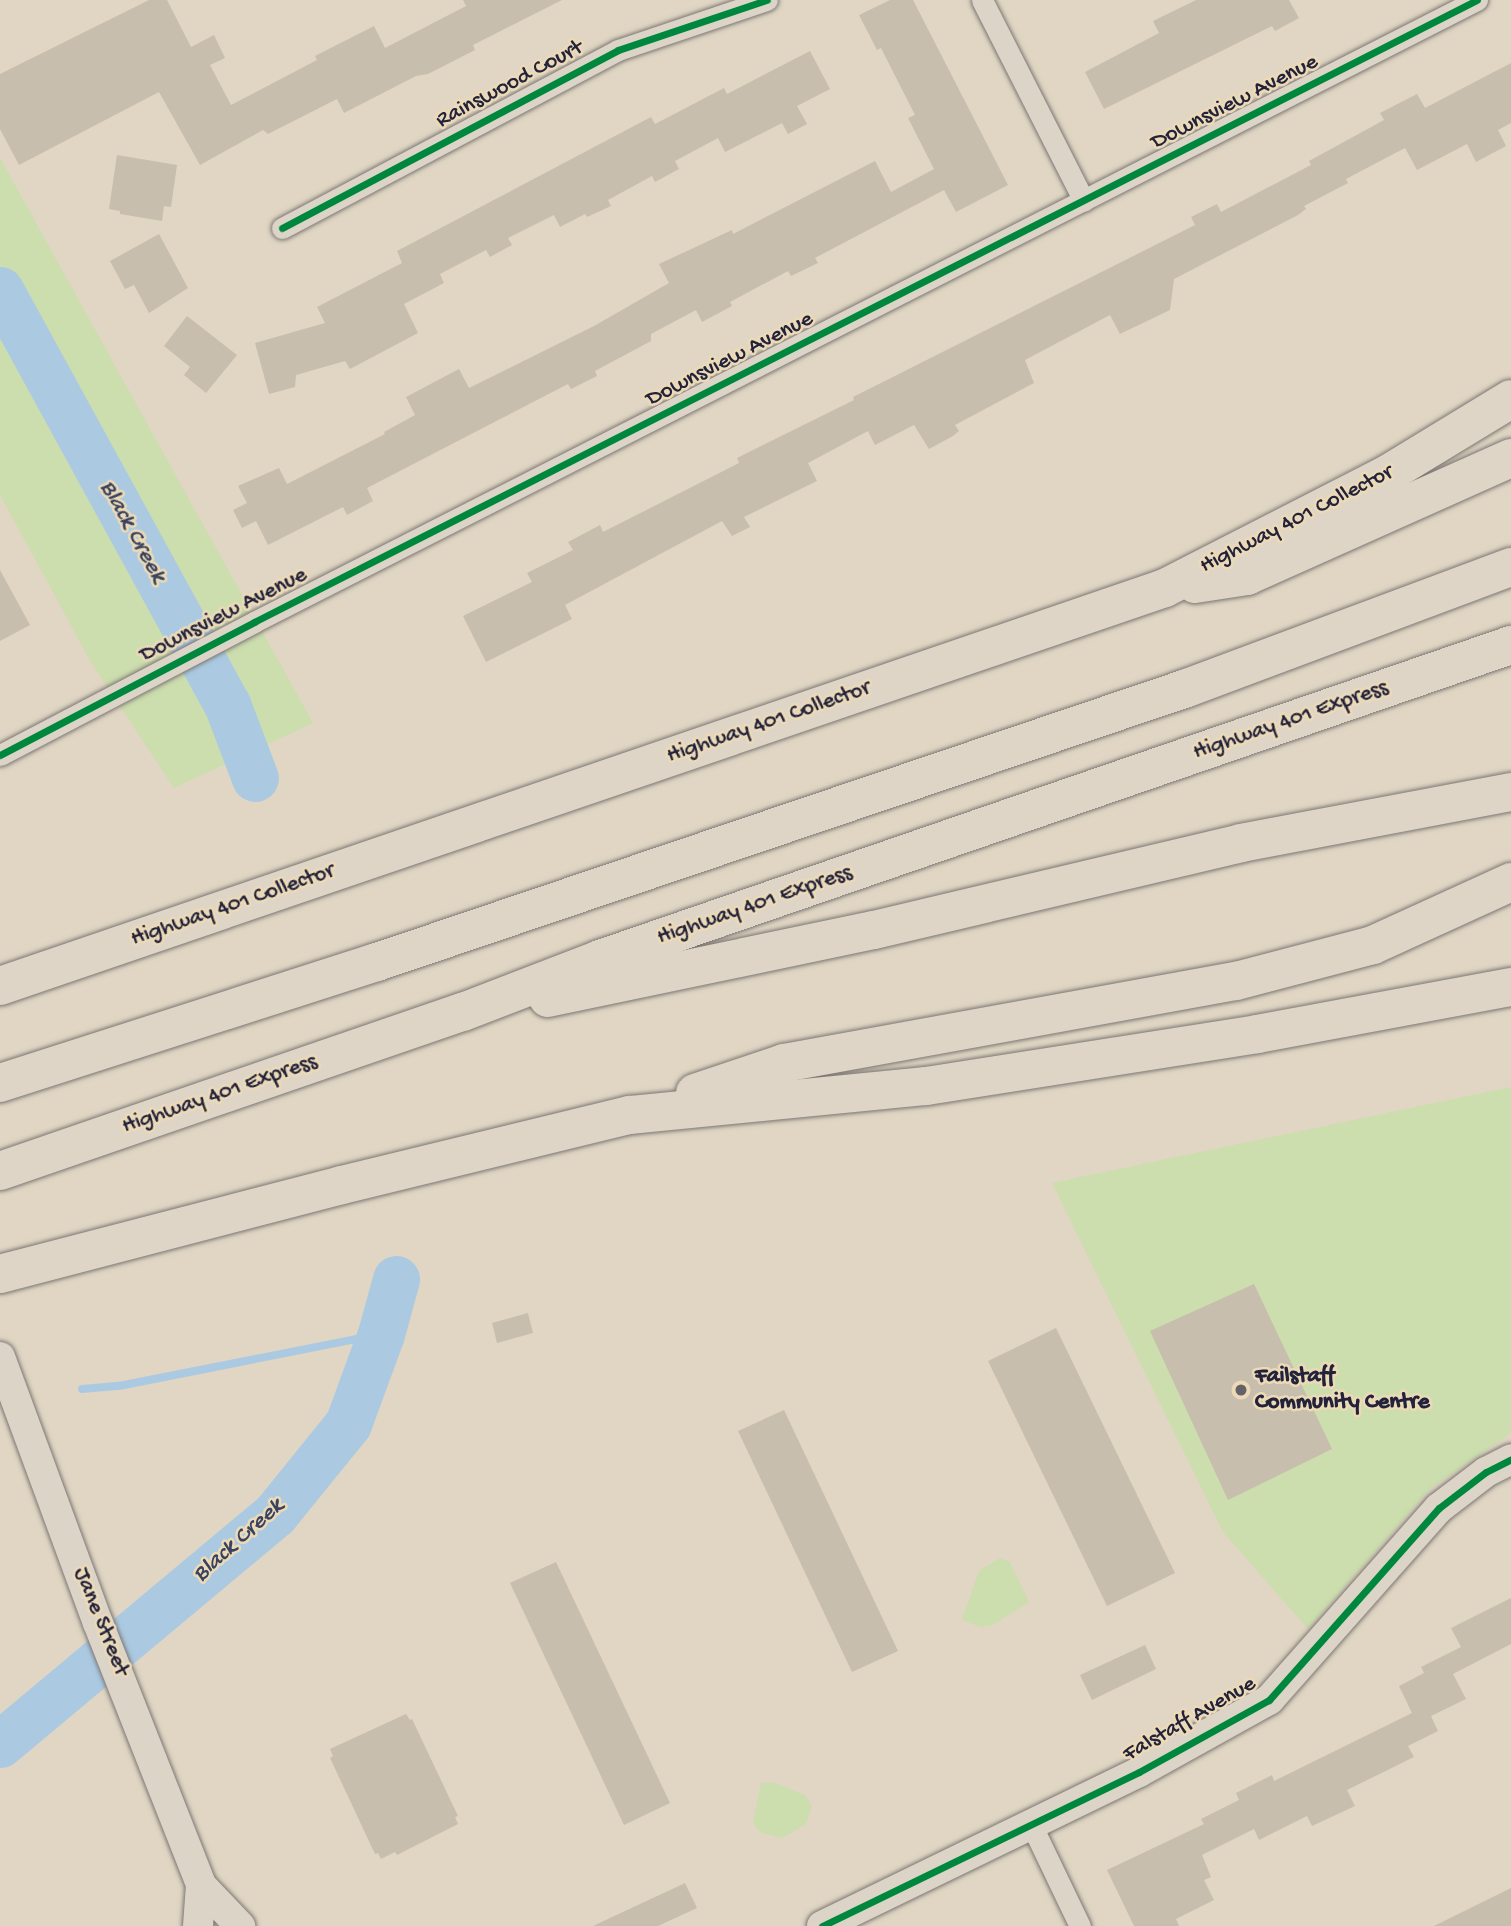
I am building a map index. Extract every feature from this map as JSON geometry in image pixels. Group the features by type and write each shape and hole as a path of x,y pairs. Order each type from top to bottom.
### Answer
{"highway":[{"name":"Highway 401 Collector","path":"0,986 1165,588 1386,475 1511,399"},
{"path":"1165,588 1247,576 1511,458"},
{"path":"0,1083 377,962 1187,688 1511,567"},
{"name":"Highway 401 Express","path":"5,1169 463,1012 600,960 1511,645"},
{"path":"463,1012 623,985 1241,843 1511,792"},
{"path":"13,1270 630,1115 784,1063 1236,981 1373,945 1511,882"},
{"path":"630,1115 926,1086 1257,1034 1511,988"}],"street":[{"name":"Rainswood Court","path":"282,228 618,50 766,0"},
{"path":"982,0 1084,201"},
{"name":"Downsview Avenue","path":"0,755 254,622 1477,0"},
{"name":"Jane Street","path":"0,1357 98,1623 127,1690 201,1885 240,1926"},
{"name":"Falstaff Avenue","path":"822,1926 1139,1772 1269,1700 1439,1508 1486,1472 1511,1459"},
{"path":"1032,1826 1080,1926"},
{"name":"Jane Street","path":"198,1926 201,1885"}],"green space":[{"path":"0,158 313,723 174,788 92,664 0,495"},
{"path":"1511,1087 1511,1433 1429,1490 1308,1629 1223,1532 1052,1183"},
{"path":"1000,1558 1010,1562 1029,1602 993,1625 981,1627 962,1620 979,1571"},
{"path":"772,1782 805,1795 812,1806 806,1824 782,1838 760,1832 753,1823 761,1783"}],"building":[{"path":"149,0 167,0 191,47 214,35 225,58 210,65 231,105 317,60 315,56 374,26 385,48 466,6 463,0 562,0 473,45 475,50 428,74 416,76 344,113 337,99 268,134 263,130 200,165 159,92 19,165 0,129 0,74"},
{"path":"890,0 913,0 1008,185 956,212 944,190 815,258 818,263 791,276 788,271 730,302 732,306 702,322 696,310 651,334 651,341 595,371 597,376 571,389 568,384 367,488 373,501 347,515 343,507 268,545 256,521 242,528 233,510 247,503 238,486 279,468 287,484 385,434 384,432 415,415 406,397 459,369 469,388 594,326 669,283 659,264 732,230 733,234 875,161 891,192 934,169 908,118 915,115 881,48 877,50 859,15"},
{"path":"1196,0 1289,0 1299,18 1275,31 1272,26 1104,109 1085,72 1159,33 1153,21"},
{"path":"810,51 830,89 797,106 807,124 788,134 782,123 725,152 718,138 675,161 679,169 655,182 652,176 608,200 611,206 587,217 585,214 560,227 554,215 508,238 512,245 490,257 486,250 440,274 444,283 404,304 418,333 350,369 345,361 296,375 295,387 269,394 255,343 325,323 317,307 402,263 397,251 651,117 655,124 724,88 727,94"},
{"path":"1511,63 1511,123 1498,130 1506,146 1476,162 1467,144 1417,170 1405,148 1346,179 1348,183 1304,206 1306,209 1298,215 1174,279 1170,310 1120,334 1110,315 1025,360 1034,383 955,425 959,431 953,436 929,449 914,425 875,445 868,431 808,463 817,481 744,517 750,527 732,536 722,521 565,605 572,619 486,662 463,616 532,582 527,573 573,550 568,542 600,525 603,532 739,463 737,458 854,400 853,397 1195,225 1191,217 1217,204 1221,212 1311,165 1309,161 1384,120 1380,113 1417,94 1425,108"},
{"path":"117,155 177,165 171,207 164,206 162,221 120,214 120,211 109,209"},
{"path":"159,234 188,288 149,313 134,285 125,289 110,261"},
{"path":"187,316 237,355 206,393 184,375 190,367 164,346"},
{"path":"0,570 30,625 0,641"},
{"name":"Failstaff Community Centre","path":"1254,1284 1332,1449 1228,1500 1150,1331"},
{"path":"528,1313 533,1333 497,1343 492,1323"},
{"path":"1056,1328 1175,1573 1107,1606 988,1361"},
{"path":"784,1410 898,1651 852,1672 738,1431"},
{"path":"556,1562 670,1803 624,1825 510,1583"},
{"path":"1511,1598 1511,1644 1453,1674 1466,1699 1431,1716 1438,1731 1408,1746 1414,1757 1347,1790 1355,1806 1312,1826 1307,1816 1259,1840 1254,1829 1202,1855 1211,1877 1204,1880 1214,1900 1176,1919 1179,1926 1134,1926 1107,1870 1204,1824 1201,1819 1239,1800 1236,1793 1272,1775 1274,1781 1412,1713 1399,1686 1424,1673 1421,1667 1461,1647 1451,1628"},
{"path":"1145,1645 1156,1669 1092,1700 1080,1675"},
{"path":"406,1714 412,1719 458,1816 455,1817 458,1824 397,1855 395,1852 381,1859 378,1853 375,1854 330,1758 333,1756 330,1749"},
{"path":"685,1883 697,1908 658,1926 593,1926"},
{"path":"1511,1888 1511,1926 1434,1926"}],"waterway":[{"name":"Black Creek","path":"0,290 227,704 255,778"},
{"name":"Black Creek","path":"0,1744 275,1514 348,1424 381,1334 396,1279"},
{"path":"82,1389 119,1386 381,1334"}],"cycle path":[{"path":"282,228 618,50 767,0"},
{"path":"0,755 254,622 1477,0"},
{"path":"822,1926 1139,1772 1269,1700 1439,1508 1486,1472 1511,1459"}],"place":[{"name":"Failstaff Community Centre","path":"1241,1390"}]}
